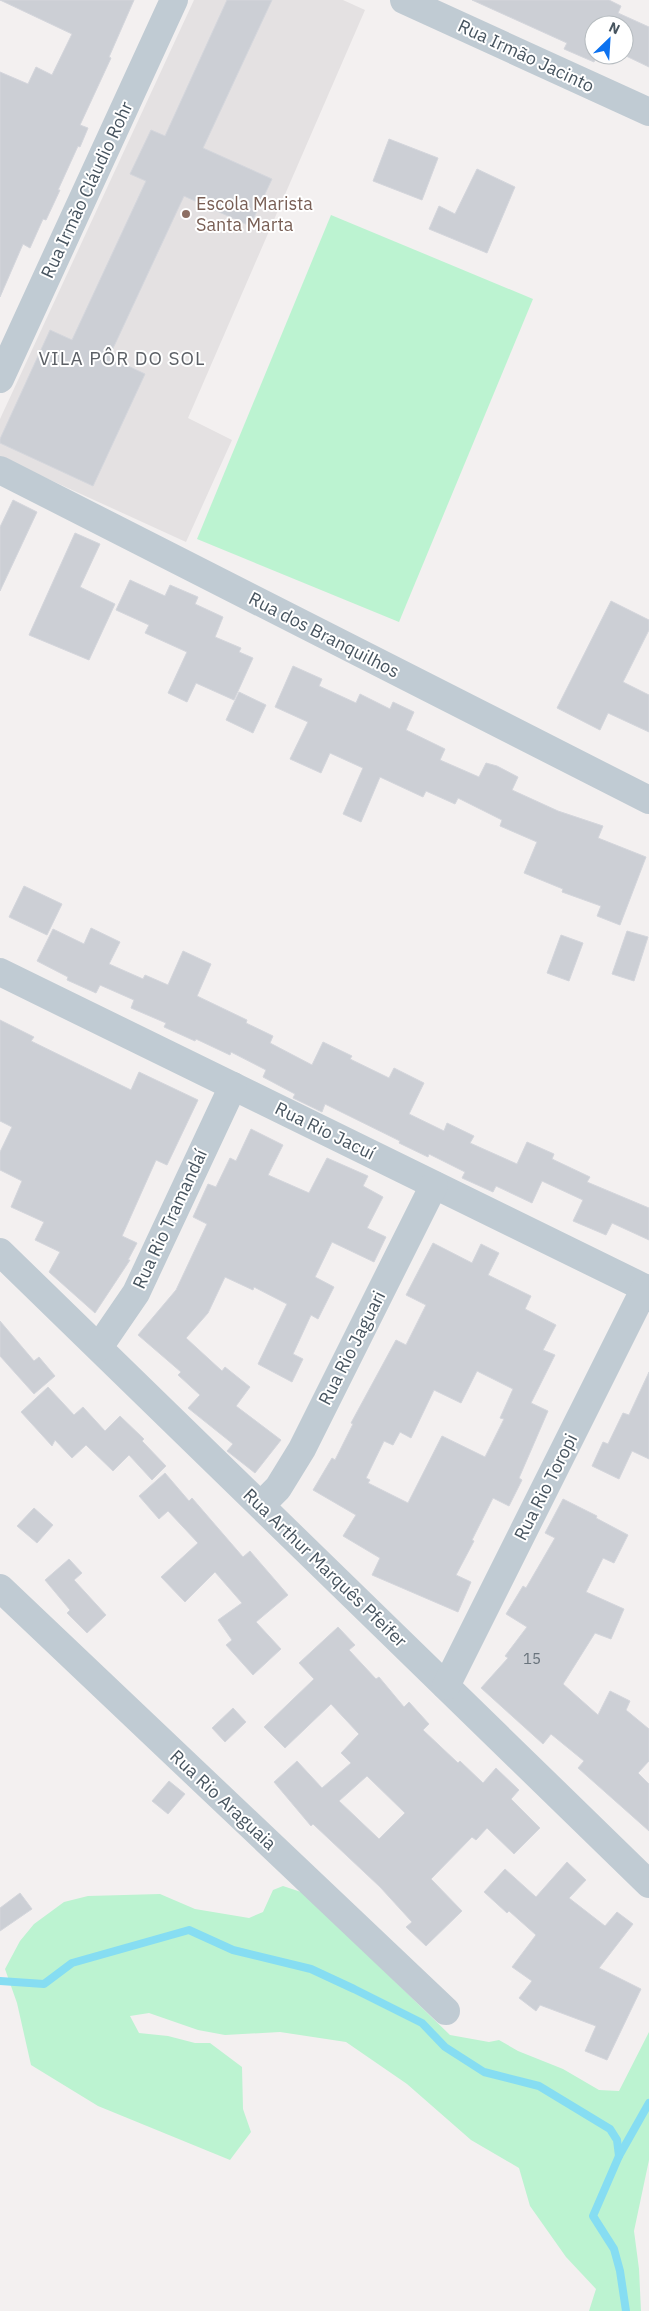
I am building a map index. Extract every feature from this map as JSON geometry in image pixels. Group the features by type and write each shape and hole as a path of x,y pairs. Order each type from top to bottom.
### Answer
{"street":[{"name":"Rua Irmão Cláudio Rohr","path":"0,379 174,0"},
{"name":"Rua Irmão Jacinto","path":"404,0 649,112"},
{"name":"Rua dos Branquilhos","path":"0,470 649,800"},
{"name":"Rua Rio Jacuí","path":"0,972 647,1289"},
{"name":"Rua Rio Tramandaí","path":"99,1347 136,1293 233,1086"},
{"name":"Rua Rio Jaguari","path":"261,1505 278,1488 302,1449 434,1185"},
{"name":"Rua Arthur Marquês Pfeifer","path":"0,1252 649,1884"},
{"name":"Rua Rio Toropi","path":"446,1686 647,1289"},
{"name":"Rua Rio Araguaia","path":"0,1588 446,2011"}],"shaded area":[{"name":"Escola Marista Santa Marta","path":"194,0 343,0 365,10 188,418 232,440 186,542 0,457 0,419"}],"green space":[{"path":"331,215 533,299 399,622 197,539"},
{"path":"283,1886 304,1893 450,2035 489,2042 499,2040 518,2051 563,2069 599,2090 619,2091 649,2032 649,2160 634,2231 639,2269 641,2311 589,2311 596,2289 566,2257 530,2206 519,2168 471,2140 407,2084 346,2042 280,2032 225,2035 198,2030 149,2013 130,2016 139,2033 168,2036 195,2043 210,2043 242,2067 243,2109 251,2132 230,2160 98,2106 31,2065 17,2003 5,1969 20,1941 34,1924 64,1902 88,1896 160,1894 195,1909 249,1918 263,1912 273,1890"}],"building":[{"path":"0,0 134,0 109,57 111,58 80,125 88,128 80,147 78,146 46,220 43,219 30,248 23,244 0,297 0,72 28,84 36,67 52,75 72,34"},
{"path":"227,0 272,0 203,148 272,179 250,226 184,196 109,357 145,374 93,486 0,443 0,439 50,330 72,340 146,181 130,174 151,130 165,136"},
{"path":"472,0 609,0 621,6 618,13 622,15 584,15 584,58 564,49 567,43"},
{"path":"634,20 649,27 649,67 634,60"},
{"path":"389,139 438,158 422,200 373,181"},
{"path":"477,169 515,187 487,253 429,229 439,206 455,214"},
{"path":"13,500 37,512 0,591 0,527"},
{"path":"75,533 100,544 80,587 115,604 89,660 29,635"},
{"path":"130,580 165,596 170,585 198,597 195,604 223,617 215,637 241,648 239,652 253,658 234,700 196,683 187,702 168,693 187,652 145,633 149,625 116,610"},
{"path":"611,601 649,620 649,630 623,682 649,695 649,732 608,713 600,730 557,708"},
{"path":"293,666 322,679 319,686 356,703 360,694 390,709 393,702 414,712 406,730 445,749 440,760 479,777 486,763 497,766 518,777 512,790 558,811 603,826 598,838 646,857 620,925 597,916 601,906 562,892 563,889 524,873 537,842 500,826 502,820 458,798 455,804 426,791 423,797 380,777 361,822 343,814 363,768 330,753 321,773 290,759 308,722 275,707"},
{"path":"239,692 266,705 253,733 226,720"},
{"path":"24,886 62,904 47,935 9,917"},
{"path":"91,928 120,942 109,964 143,979 145,975 168,985 183,951 211,964 197,996 247,1020 246,1023 273,1036 270,1043 312,1065 323,1042 352,1056 350,1059 389,1078 394,1068 424,1083 409,1114 444,1131 447,1123 474,1136 470,1143 517,1164 527,1142 554,1154 552,1159 590,1177 587,1182 649,1208 649,1240 612,1223 606,1235 573,1221 583,1200 542,1181 532,1203 496,1186 493,1192 462,1178 465,1172 429,1154 428,1157 399,1143 400,1141 325,1104 322,1112 293,1098 295,1094 263,1077 266,1070 231,1052 230,1055 164,1027 166,1023 131,1008 134,1000 100,985 96,993 67,980 68,977 37,961 53,929 84,944"},
{"path":"627,931 648,937 634,981 612,974"},
{"path":"561,935 583,943 569,981 547,973"},
{"path":"0,1020 34,1037 31,1041 131,1090 139,1072 198,1100 167,1165 156,1160 122,1236 137,1243 128,1260 130,1260 95,1313 49,1272 60,1252 35,1240 44,1222 11,1207 22,1181 0,1170 0,1152 12,1127 0,1121"},
{"path":"251,1129 283,1145 268,1175 309,1193 327,1158 368,1176 363,1186 383,1197 367,1228 386,1237 374,1262 332,1242 315,1277 334,1287 318,1319 311,1315 293,1354 303,1359 292,1382 258,1364 287,1304 254,1287 253,1290 225,1277 208,1313 186,1338 222,1371 225,1367 250,1387 236,1406 281,1440 255,1473 227,1451 233,1444 188,1408 200,1395 178,1375 181,1372 138,1335 176,1290 207,1224 193,1217 208,1184 216,1187 230,1158 236,1161"},
{"path":"433,1243 472,1263 481,1244 499,1253 488,1275 531,1296 525,1309 556,1325 543,1350 555,1355 531,1403 548,1411 519,1478 522,1480 509,1506 493,1498 456,1575 471,1582 458,1612 372,1575 380,1558 343,1536 356,1515 313,1490 332,1458 335,1460 353,1424 351,1423 396,1340 406,1345 426,1305 406,1295","holes":["477,1371 513,1389 500,1418 504,1419 485,1457 442,1436 408,1503 368,1483 370,1480 366,1478 384,1441 393,1445 400,1432 411,1438 434,1390 461,1403"]},
{"path":"0,1321 34,1361 39,1357 55,1376 34,1394 0,1356"},
{"path":"649,1372 649,1459 632,1451 619,1479 592,1466 603,1442 608,1444 623,1413 629,1415"},
{"path":"48,1387 74,1415 83,1407 105,1431 120,1416 144,1439 142,1441 166,1466 152,1480 129,1455 113,1471 86,1445 72,1458 55,1440 52,1446 21,1412"},
{"path":"165,1473 189,1501 192,1498 243,1557 250,1551 288,1595 256,1622 281,1649 253,1675 226,1645 232,1640 218,1620 242,1603 215,1572 185,1602 161,1577 198,1543 168,1511 159,1519 139,1496"},
{"path":"563,1499 597,1516 596,1518 628,1535 614,1563 603,1558 586,1592 624,1609 611,1639 595,1633 563,1684 598,1715 610,1691 630,1701 626,1710 649,1729 649,1761 638,1773 649,1784 649,1831 578,1768 584,1761 551,1734 543,1744 481,1688 508,1658 505,1656 527,1627 506,1614 523,1586 526,1588 555,1538 545,1533"},
{"path":"34,1508 53,1525 37,1543 17,1526"},
{"path":"69,1559 82,1573 74,1580 106,1615 87,1633 67,1613 70,1610 45,1580"},
{"path":"338,1627 355,1645 349,1650 376,1679 379,1677 404,1707 409,1702 429,1724 423,1730 458,1763 460,1761 483,1783 496,1768 519,1790 511,1799 540,1828 514,1854 487,1828 476,1840 472,1837 431,1879 462,1911 426,1946 406,1927 412,1922 380,1887 313,1824 311,1826 274,1782 297,1761 322,1788 351,1763 341,1753 359,1734 331,1704 285,1748 264,1727 314,1679 299,1663","holes":["367,1776 405,1813 379,1839 339,1801"]},
{"path":"233,1708 246,1722 225,1742 212,1728"},
{"path":"169,1781 185,1794 168,1814 152,1801"},
{"path":"567,1862 586,1880 569,1898 605,1926 617,1912 633,1924 599,1968 641,1989 607,2060 585,2051 596,2026 540,2005 536,2011 519,1998 532,1981 512,1967 536,1935 509,1911 507,1913 484,1892 505,1869 536,1897"},
{"path":"20,1893 32,1909 0,1931 0,1908"}],"waterway":[{"path":"0,1981 44,1984 72,1963 189,1930 233,1950 311,1969 422,2023 445,2047 484,2072 539,2086 610,2129 617,2140 619,2156 593,2216 614,2249 620,2271 626,2311"},
{"path":"619,2156 649,2103"}],"place":[{"name":"Escola Marista Santa Marta","path":"186,214"}],"district":[{"name":"VILA PÔR DO SOL","path":"122,358"}]}
